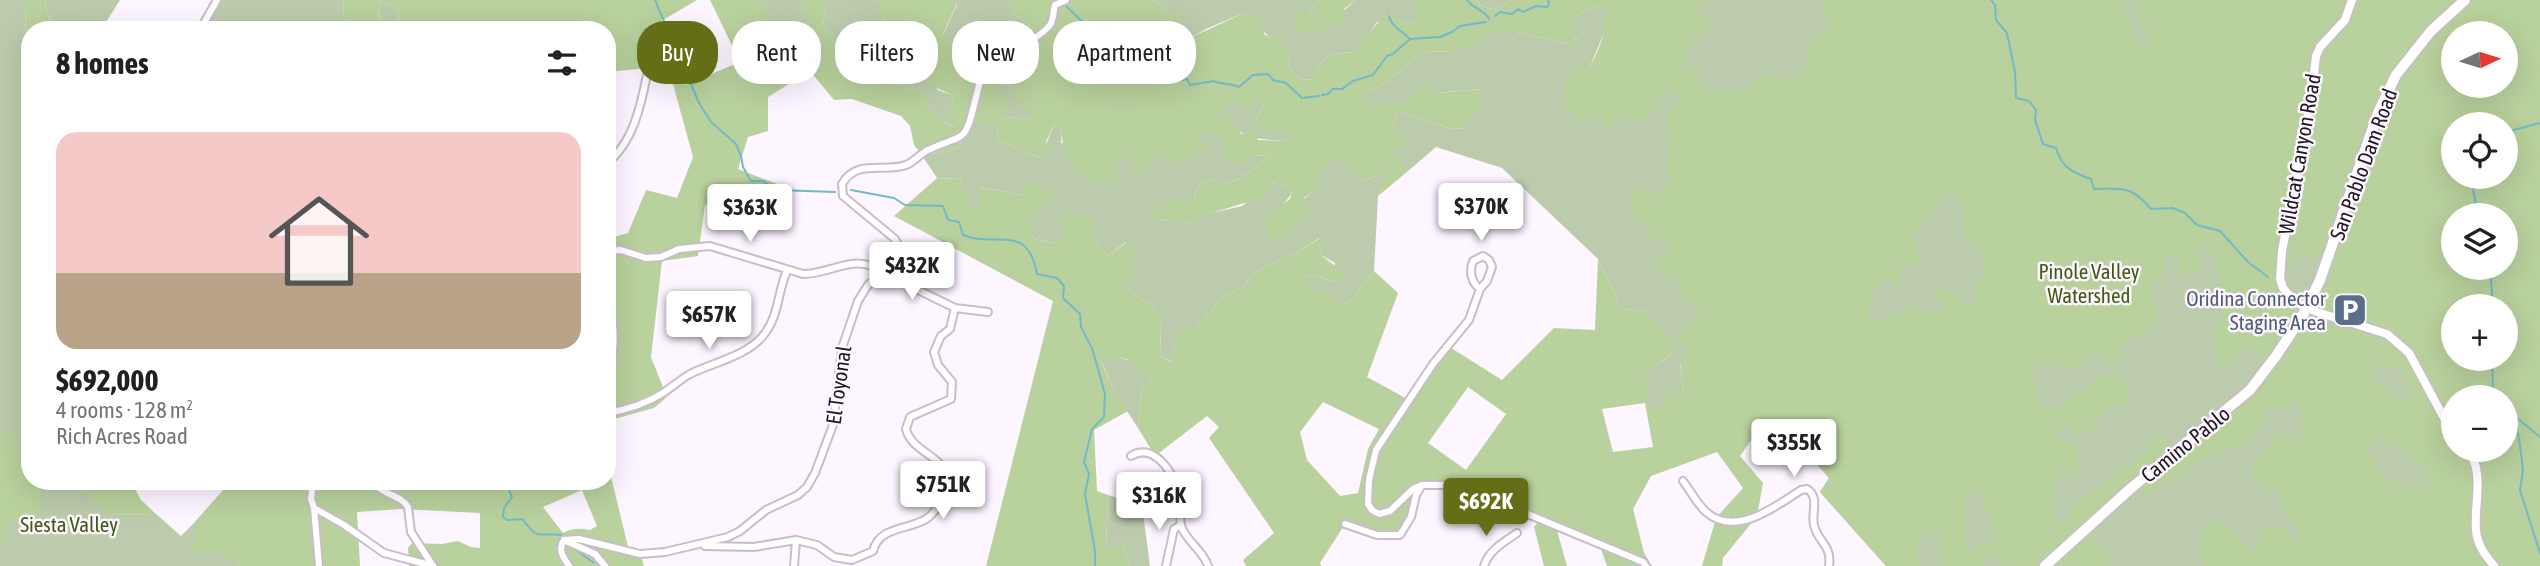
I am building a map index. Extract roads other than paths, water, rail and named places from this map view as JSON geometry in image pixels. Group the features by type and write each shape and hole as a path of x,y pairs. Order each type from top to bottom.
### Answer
{"main road":[{"name":"San Pablo Dam Road","path":"2307,308 2320,280 2378,113 2396,75 2431,31 2465,0"},
{"name":"Camino Pablo","path":"2045,566 2130,489 2250,390 2307,308"}],"street":[{"path":"205,21 217,0"},
{"path":"988,312 955,309 910,286 893,266 901,258 899,245 887,231 843,196 841,190 845,179 852,173 868,167 905,165 930,149 961,137 970,123 985,69 1049,26 1055,5 1066,0"},
{"name":"Wildcat Canyon Road","path":"2307,308 2294,302 2283,288 2280,268 2282,251 2307,128 2316,56 2320,47 2344,20 2352,0"},
{"path":"616,156 629,135 646,84"},
{"path":"616,250 654,258 679,249 710,246 780,266 787,271 815,274 858,262 874,266 883,273"},
{"path":"1480,289 1474,281 1471,268 1473,261 1483,257 1489,260 1492,267 1487,281 1480,289 1469,320 1433,364 1376,450 1368,480 1368,504 1379,514 1390,511 1413,489 1422,485 1443,485 1501,503 1643,562 1646,566"},
{"name":"El Toyonal","path":"564,540 579,539 640,554 665,552 729,537 766,510 798,495 807,487 815,473 833,425 842,348 847,329 863,291 893,266"},
{"path":"616,411 657,397 688,375 749,348 765,334 774,317 787,271"},
{"path":"2307,308 2387,334 2409,353 2441,412"},
{"path":"696,546 754,547 796,540 817,545 834,557 852,560 873,551 876,542 888,533 930,517 945,489 946,472 940,463 913,444 905,429 910,417 951,399 952,382 938,365 934,352 941,336 950,329 955,309"},
{"path":"1131,456 1139,451 1147,451 1167,469 1177,488 1181,525 1205,555 1208,566"},
{"path":"2474,462 2479,491 2477,535 2482,551 2494,566"},
{"path":"1683,481 1705,512 1725,520 1749,519 1765,513 1801,490 1807,489 1811,492 1814,506 1814,528 1829,551 1829,566"},
{"path":"1345,524 1377,535 1400,535 1411,517 1416,495 1422,485"},
{"path":"312,490 319,566"},
{"path":"381,490 395,496 408,507 411,532 433,566"},
{"path":"314,508 344,524 384,553 433,566"},
{"path":"1166,566 1174,529 1181,525"},
{"path":"1484,566 1486,558 1495,548 1517,533"},
{"path":"569,566 561,554 564,540 595,554 606,566"},
{"path":"794,566 796,540"}],"waterway":[{"path":"655,0 699,103 711,122 736,144 743,167 751,181 763,181 776,190 835,192"},
{"path":"1467,0 1489,19"},
{"path":"1495,16 1500,12 1512,14 1518,9 1523,12 1536,6 1547,7 1548,0"},
{"path":"1991,0 1995,5 1996,20 2007,33 2015,72 2016,98 2029,101 2036,110 2035,120 2043,144 2056,148 2065,165 2073,172 2091,179 2094,189 2126,190 2138,196 2151,209 2173,208 2185,213 2197,225 2220,231 2248,262 2268,277"},
{"path":"1066,6 1087,26 1146,56 1171,78 1187,79 1190,85 1214,81 1239,87 1253,75 1268,74 1273,80 1286,83 1302,98 1319,96"},
{"path":"1389,16 1395,27 1410,39"},
{"path":"1322,95 1373,75 1387,56 1410,39 1440,37 1460,26 1486,22"},
{"path":"2518,129 2540,123"},
{"path":"2473,189 2476,203"},
{"path":"851,190 894,198 905,205 943,206 948,220 959,222 963,235 975,239 1018,242 1032,258 1037,274 1057,278 1064,286 1063,298 1080,314 1081,327 1092,348 1105,394 1104,417 1092,429 1084,462 1089,474 1085,494 1095,566"},
{"path":"2491,280 2492,294"},
{"path":"2492,371 2493,385"},
{"path":"2518,419 2540,437"},
{"path":"2518,434 2523,470 2520,490 2540,553"},
{"path":"509,490 512,497 504,508 503,517 507,520 522,519 535,533 566,536"},
{"path":"572,547 594,563"}],"place":[{"name":"Oridina Connector Staging Area","path":"2350,310"}],"park label":[{"name":"Pinole Valley Watershed","path":"2089,283"},
{"name":"Siesta Valley","path":"69,524"}]}
